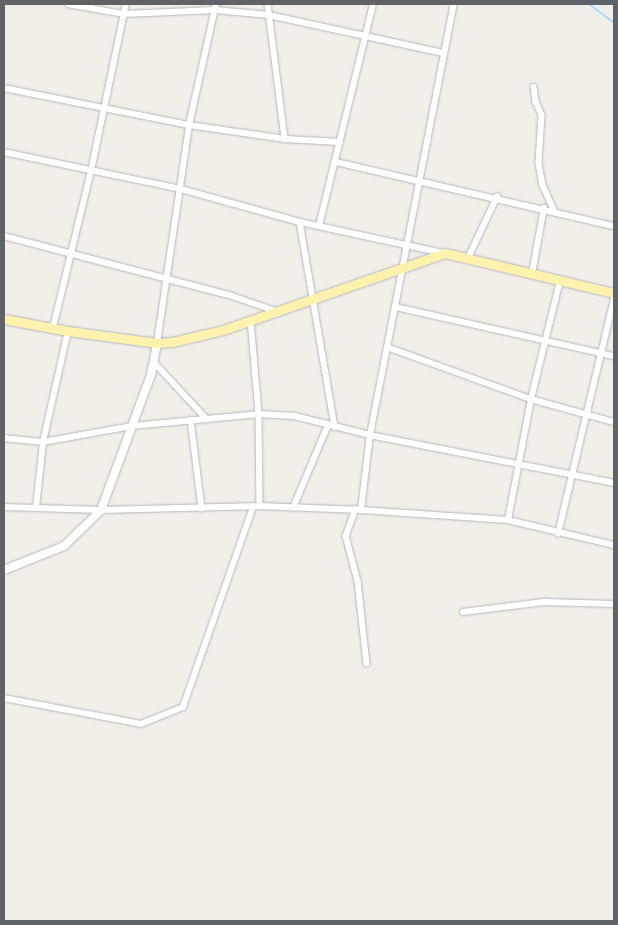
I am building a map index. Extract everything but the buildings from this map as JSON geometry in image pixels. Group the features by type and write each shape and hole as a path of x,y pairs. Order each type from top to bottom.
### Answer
{"main road":[{"path":"4,318 68,331 157,343 198,337 277,312 403,265 445,253 614,293"}],"street":[{"path":"68,4 124,14 215,7 270,15 443,53"},
{"path":"53,328 91,172 126,4"},
{"path":"268,4 285,139"},
{"path":"319,226 373,4"},
{"path":"367,664 358,581 346,536 359,510 370,435 403,265 409,247 443,53 454,4"},
{"path":"4,570 64,546 101,510 154,362 189,125 215,7"},
{"path":"534,87 536,102 542,115 539,163 542,185 554,210"},
{"path":"4,88 104,110 189,125 285,139 340,142"},
{"path":"4,152 91,172 181,189 300,222 409,247 445,253"},
{"path":"336,162 554,210 614,226"},
{"path":"468,258 497,197"},
{"path":"532,274 544,208"},
{"path":"293,508 331,426 314,299 300,222"},
{"path":"4,236 165,278 277,312"},
{"path":"508,520 521,464 531,399 547,343 560,281"},
{"path":"558,534 574,475 585,414 602,353 614,299"},
{"path":"396,307 547,343 614,356"},
{"path":"251,320 259,414 260,506"},
{"path":"36,508 43,442 68,331"},
{"path":"387,347 531,399 614,422"},
{"path":"154,362 207,419"},
{"path":"4,438 43,442 132,426 259,414 295,416 370,435 614,483"},
{"path":"192,420 202,508"},
{"path":"4,698 141,724 183,707 253,506"},
{"path":"4,507 101,510 260,506 359,510 508,520 558,534 614,545"},
{"path":"463,612 545,602 614,604"}],"waterway":[{"path":"589,4 614,23"}]}
